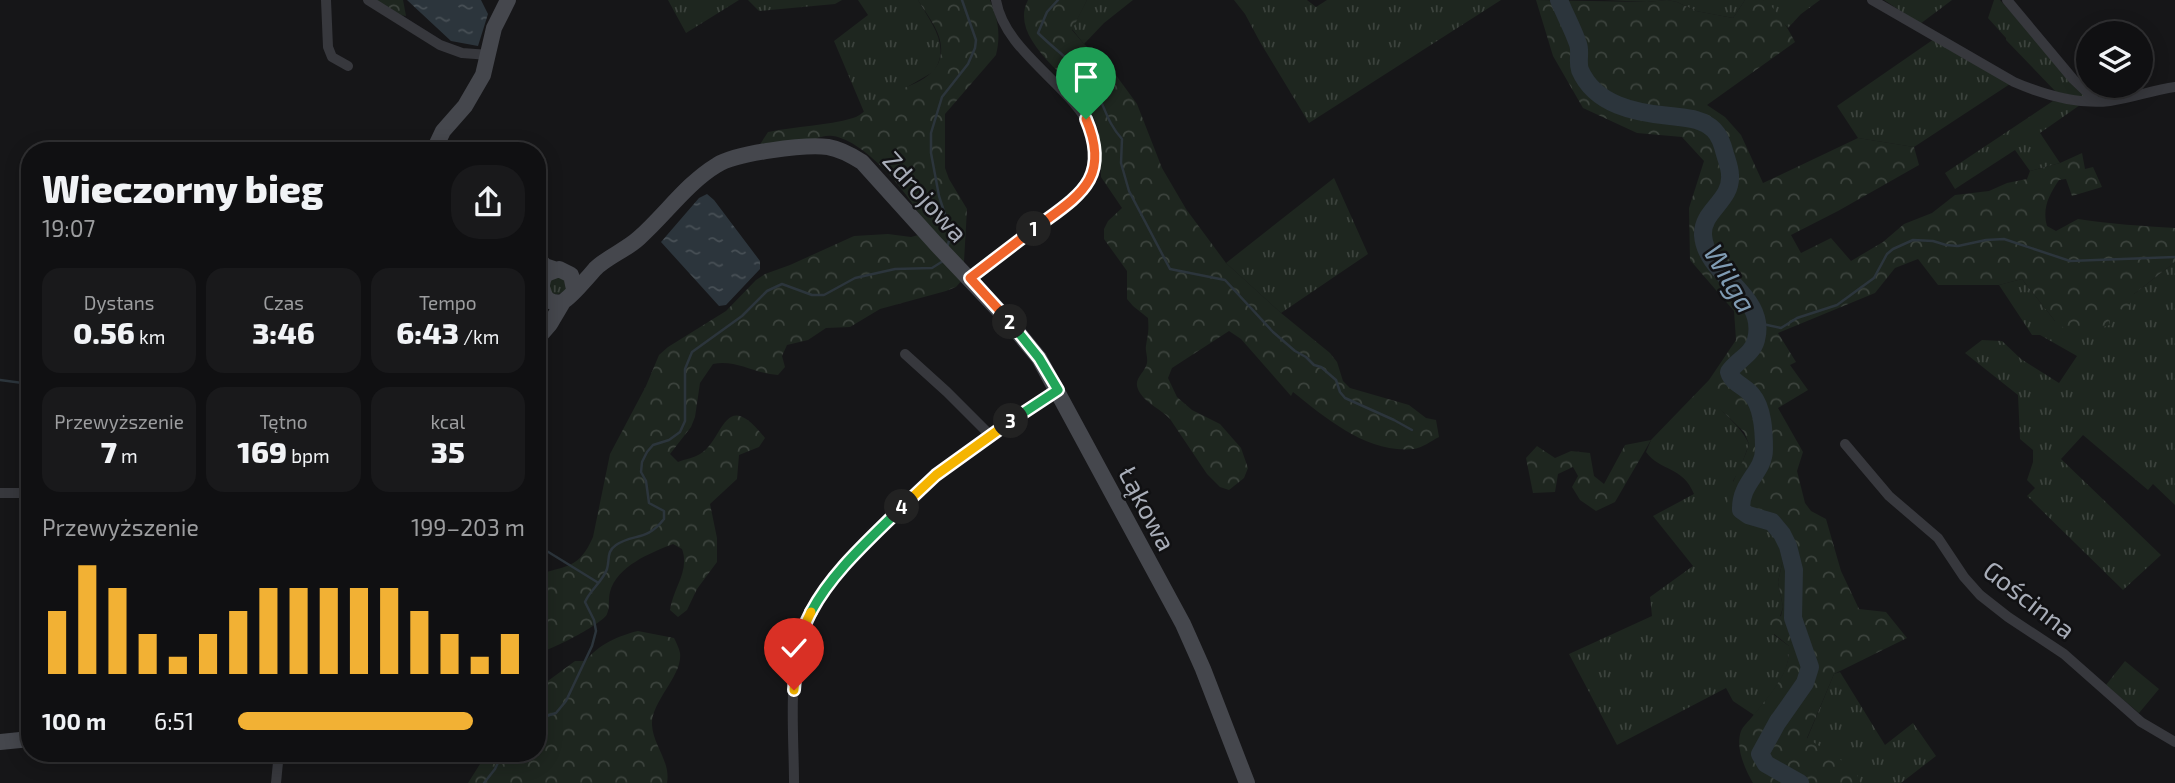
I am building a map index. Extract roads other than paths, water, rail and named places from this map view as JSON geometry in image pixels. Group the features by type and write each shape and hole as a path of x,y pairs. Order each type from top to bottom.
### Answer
{"street":[{"path":"326,0 327,47 332,57 348,66"},
{"path":"368,0 440,46 462,53 489,55"},
{"path":"438,142 443,131 475,91 483,75 494,28 508,0"},
{"name":"Zdrojowa","path":"575,289 597,267 631,245 716,165 740,156 809,147 828,147 847,153 862,162 970,278 1077,197 1090,181 1096,159 1094,137 1086,119 1009,33 996,0"},
{"path":"1872,0 2014,82 2037,92 2061,98 2109,101 2175,87"},
{"path":"2007,0 2073,79 2095,100"},
{"path":"546,266 561,270 574,279 575,289 546,328"},
{"name":"Zdrojowa","path":"561,270 597,267"},
{"path":"546,274 561,270"},
{"name":"Łąkowa","path":"970,278 1030,345 1058,390 1193,645 1247,783"},
{"path":"546,292 554,302 563,302"},
{"path":"905,354 990,435"},
{"path":"793,783 796,655 805,622 817,600 847,563 936,475 1058,390"},
{"name":"Gościnna","path":"1845,444 1889,496 1938,538 1964,577 1980,594 2008,617 2064,654 2141,722 2175,742"},
{"path":"0,493 21,493"},
{"path":"0,742 21,740"},
{"path":"276,783 278,762"}],"water":[{"path":"407,0 481,0 488,14 478,46 451,41"},
{"path":"707,194 760,261 760,269 726,305 719,306 661,242 699,198"}],"waterway":[{"path":"947,248 951,233 939,196 931,153 931,133 942,97 968,64 975,48 976,40 962,0"},
{"path":"1058,0 1047,12 1038,33 1081,72 1097,93 1112,125 1122,139 1121,163 1129,191 1170,269 1225,280 1273,332 1336,380 1345,398 1412,430"},
{"name":"Wilga","path":"1559,0 1578,44 1580,70 1596,92 1631,109 1704,123 1720,138 1730,170 1726,192 1707,219 1703,235 1714,263 1745,298 1753,310 1757,324 1754,345 1729,372 1756,400 1764,435 1763,457 1744,492 1741,510 1748,515 1772,522 1788,546 1794,570 1793,618 1810,667 1805,683 1777,723 1760,754 1766,764 1800,783"},
{"path":"1758,323 1781,328 1797,318 1837,305 1874,278 1887,254 1913,240 1958,246 2004,239 2070,261 2175,257"},
{"path":"546,716 556,713 566,701 592,646 596,631 585,602 605,573 611,550 622,541 646,534 664,519 664,511 649,503 646,481 641,472 642,462 653,445 669,440 680,432 685,421 685,369 692,352 742,316 767,291 782,284 812,295 824,295 855,278 895,269 932,268 943,261"},
{"path":"0,380 21,383"},
{"path":"546,551 597,582"},
{"path":"484,783 498,762"}]}
